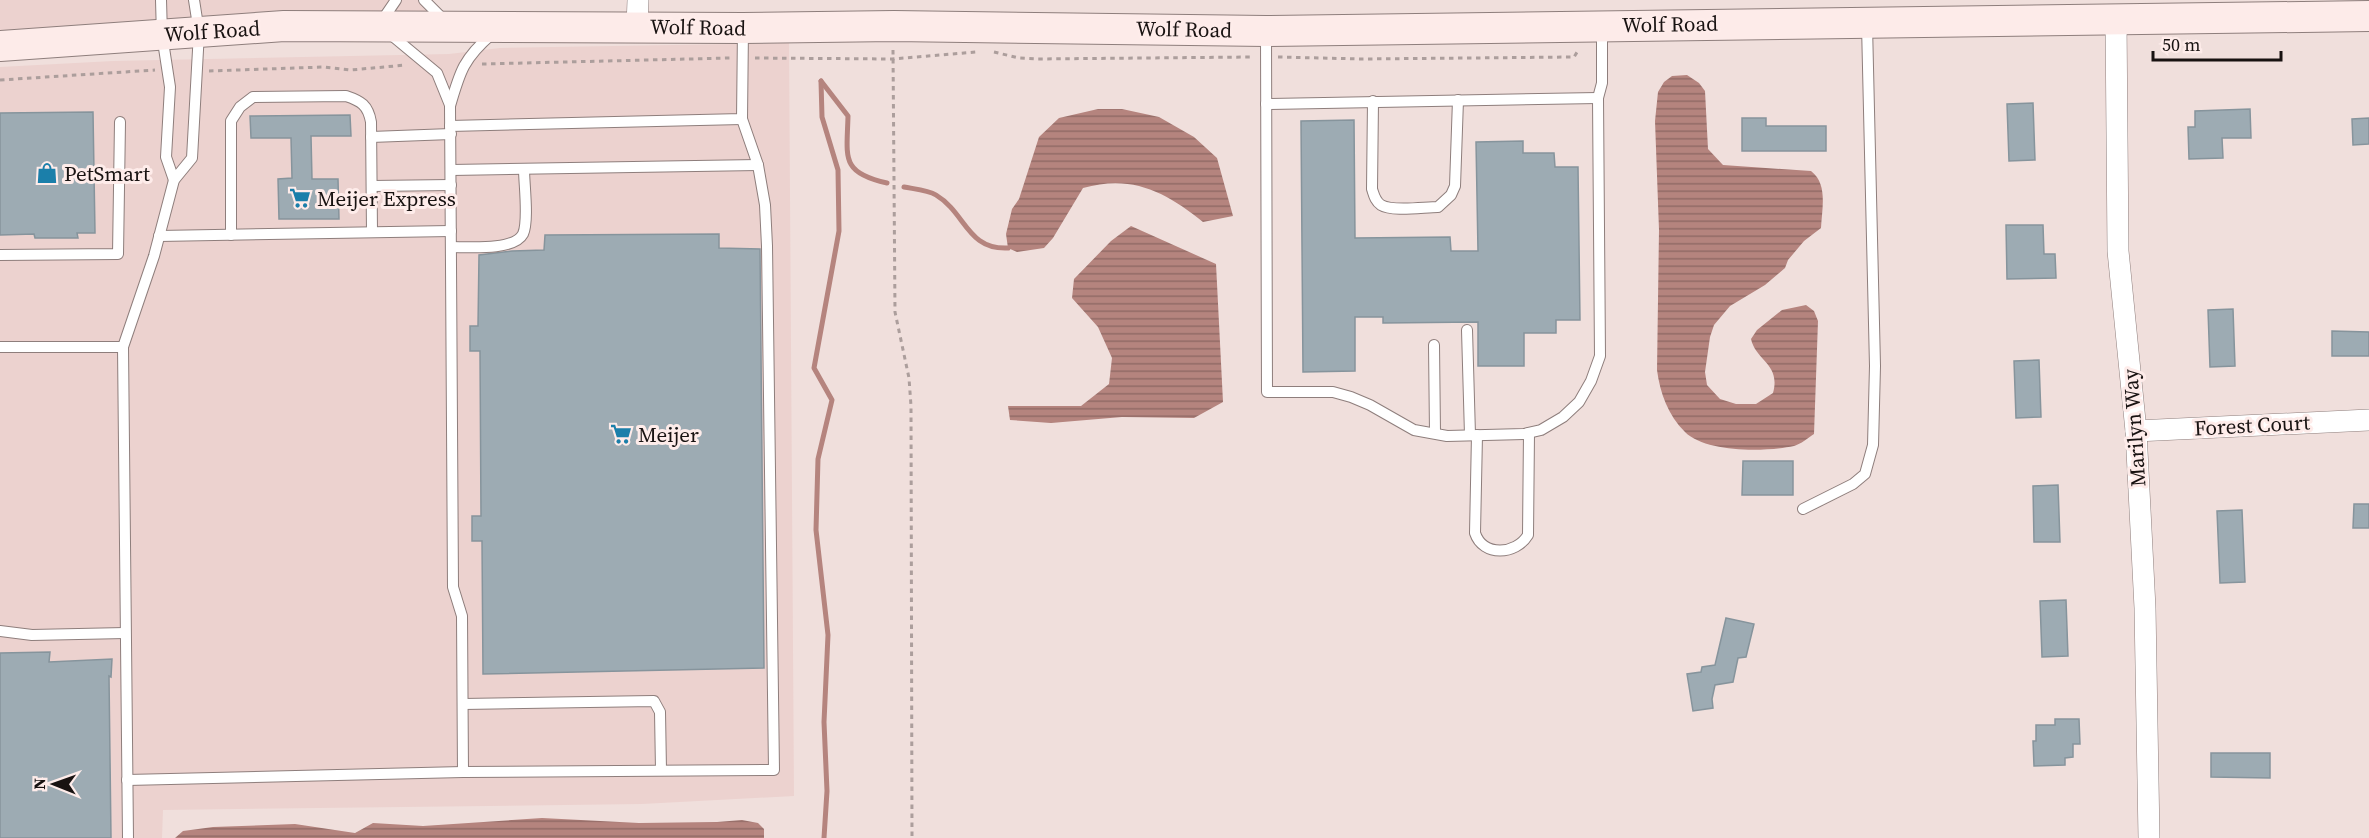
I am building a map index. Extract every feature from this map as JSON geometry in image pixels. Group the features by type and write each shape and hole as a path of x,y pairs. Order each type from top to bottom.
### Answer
{"main road":[{"name":"Wolf Road","path":"0,46 284,26 502,26 637,13 743,28 894,26 1266,44 1602,35 1867,21 2369,16"}],"street":[{"name":"Marilyn Way","path":"2116,19 2118,251 2136,431 2145,608 2150,838"},
{"name":"Forest Court","path":"2136,431 2369,420"}],"lane":[{"path":"161,0 162,35 170,87 166,157 174,180"},
{"path":"128,838 123,346 154,256 174,180 192,158 199,32 194,0"},
{"path":"396,0 379,26 429,64 437,73 450,106 453,587 462,616 463,772"},
{"path":"424,0 451,26"},
{"path":"1803,509 1853,484 1865,474 1873,445 1875,342 1867,21"},
{"path":"450,106 464,65 475,49 502,26"},
{"path":"127,780 463,772 774,770 767,246 765,205 758,165 742,119 743,28"},
{"path":"1266,44 1267,392 1333,392 1352,397 1414,430 1435,434 1473,435 1529,433 1541,430 1556,421 1580,402 1600,356 1598,98 1602,83 1602,35"},
{"path":"231,234 231,121 240,107 253,97 346,96 359,100 368,108 371,137 372,232"},
{"path":"1266,104 1598,98"},
{"path":"1372,101 1372,189 1375,200 1382,206 1390,208 1438,207 1451,195 1456,175 1458,100"},
{"path":"371,137 451,130 742,119"},
{"path":"0,255 118,254 120,122"},
{"path":"451,170 758,165"},
{"path":"451,247 502,246 515,242 523,234 524,168"},
{"path":"372,186 451,185"},
{"path":"159,236 451,231"},
{"path":"1467,330 1473,435 1475,533 1478,541 1490,549 1515,549 1524,542 1528,535 1529,433"},
{"path":"1434,345 1435,434"},
{"path":"0,347 123,346"},
{"path":"0,631 32,635 125,633"},
{"path":"463,704 654,701 660,712 661,771"}],"path":[{"path":"990,51 1019,58 1037,59 1266,44 1362,59 1574,57 1582,46 1602,35"},
{"path":"893,44 895,312 909,378 911,406 912,838"},
{"path":"464,65 742,58 892,59 980,52"},
{"path":"228,71 324,67 351,70 429,64"},
{"path":"0,80 138,70"}],"shaded area":[{"path":"0,0 432,0 432,26 0,48"},
{"path":"789,43 794,796 642,804 163,810 162,838 0,838 0,67 113,61 449,54 500,48"},
{"path":"1687,75 1699,83 1705,91 1708,149 1723,165 1811,171 1822,189 1821,228 1804,241 1788,260 1785,268 1765,285 1730,306 1714,325 1705,372 1707,385 1720,399 1736,404 1756,404 1773,393 1775,383 1771,369 1758,353 1751,339 1757,330 1782,310 1806,305 1814,311 1818,321 1814,434 1794,446 1753,450 1737,449 1707,444 1695,439 1685,432 1674,418 1660,387 1657,370 1659,230 1655,121 1658,92 1664,82 1672,76"},
{"path":"1098,109 1122,109 1159,117 1194,137 1217,158 1233,216 1203,222 1176,202 1148,188 1117,183 1101,184 1083,188 1053,238 1044,248 1017,252 1008,248 1006,234 1012,209 1019,199 1039,137 1059,118"},
{"path":"1131,226 1216,264 1223,402 1194,418 1122,417 1051,423 1010,420 1008,406 1081,406 1109,384 1112,358 1098,327 1072,298 1074,279 1111,241"},
{"path":"542,818 639,823 742,820 758,823 764,829 764,838 175,838 183,831 213,827 295,824 355,833 373,823 423,826"}],"building":[{"path":"2033,103 2035,160 2009,161 2007,104"},
{"path":"2250,109 2251,138 2222,138 2223,158 2189,159 2188,127 2195,127 2195,111"},
{"name":"PetSmart","path":"93,112 95,233 77,233 78,238 35,238 34,234 0,235 0,113"},
{"path":"350,115 351,136 311,136 312,179 338,179 339,219 279,219 278,179 292,178 291,138 251,138 250,116"},
{"path":"1742,118 1766,118 1766,126 1826,126 1826,151 1742,151"},
{"path":"2369,118 2369,144 2353,145 2352,119"},
{"path":"1354,120 1355,238 1450,237 1451,251 1478,251 1476,142 1523,141 1523,153 1554,153 1555,167 1578,167 1580,320 1556,320 1556,333 1524,333 1524,366 1478,366 1478,322 1383,323 1383,317 1355,317 1355,371 1303,372 1301,121"},
{"path":"2006,225 2043,225 2044,254 2055,254 2056,278 2007,279"},
{"name":"Meijer","path":"719,234 719,248 760,249 764,668 483,674 482,541 472,541 472,516 481,516 480,351 470,351 470,326 478,326 479,255 544,250 545,235"},
{"path":"2233,309 2235,366 2210,367 2208,310"},
{"path":"2332,331 2369,332 2369,356 2332,356"},
{"path":"2039,360 2041,417 2016,418 2014,361"},
{"path":"1743,461 1793,461 1793,495 1742,495"},
{"path":"2058,485 2060,542 2034,542 2033,486"},
{"path":"2354,504 2369,504 2369,528 2353,528"},
{"path":"2242,510 2245,582 2220,583 2217,511"},
{"path":"2066,600 2068,656 2042,657 2040,601"},
{"path":"1726,618 1754,624 1746,657 1738,658 1733,682 1715,685 1713,708 1693,711 1687,674 1701,672 1702,667 1715,665"},
{"path":"50,652 49,662 112,659 111,677 109,676 111,838 0,838 0,653"},
{"path":"2055,719 2079,719 2080,744 2073,744 2073,757 2065,758 2065,765 2034,766 2033,741 2036,741 2036,725 2055,725"},
{"path":"2211,753 2270,753 2270,778 2211,777"}],"waterway":[{"path":"821,81 822,117 838,170 839,231 814,368 832,400 818,459 816,530 828,635 824,722 827,791 824,838"},
{"path":"821,81 848,116 848,153 854,168 861,174 887,183"},
{"path":"904,187 936,195 954,211 975,237 994,247 1008,248"}],"place":[{"name":"PetSmart","path":"47,173"},
{"name":"Meijer Express","path":"300,198"},
{"name":"Meijer","path":"621,434"}]}
